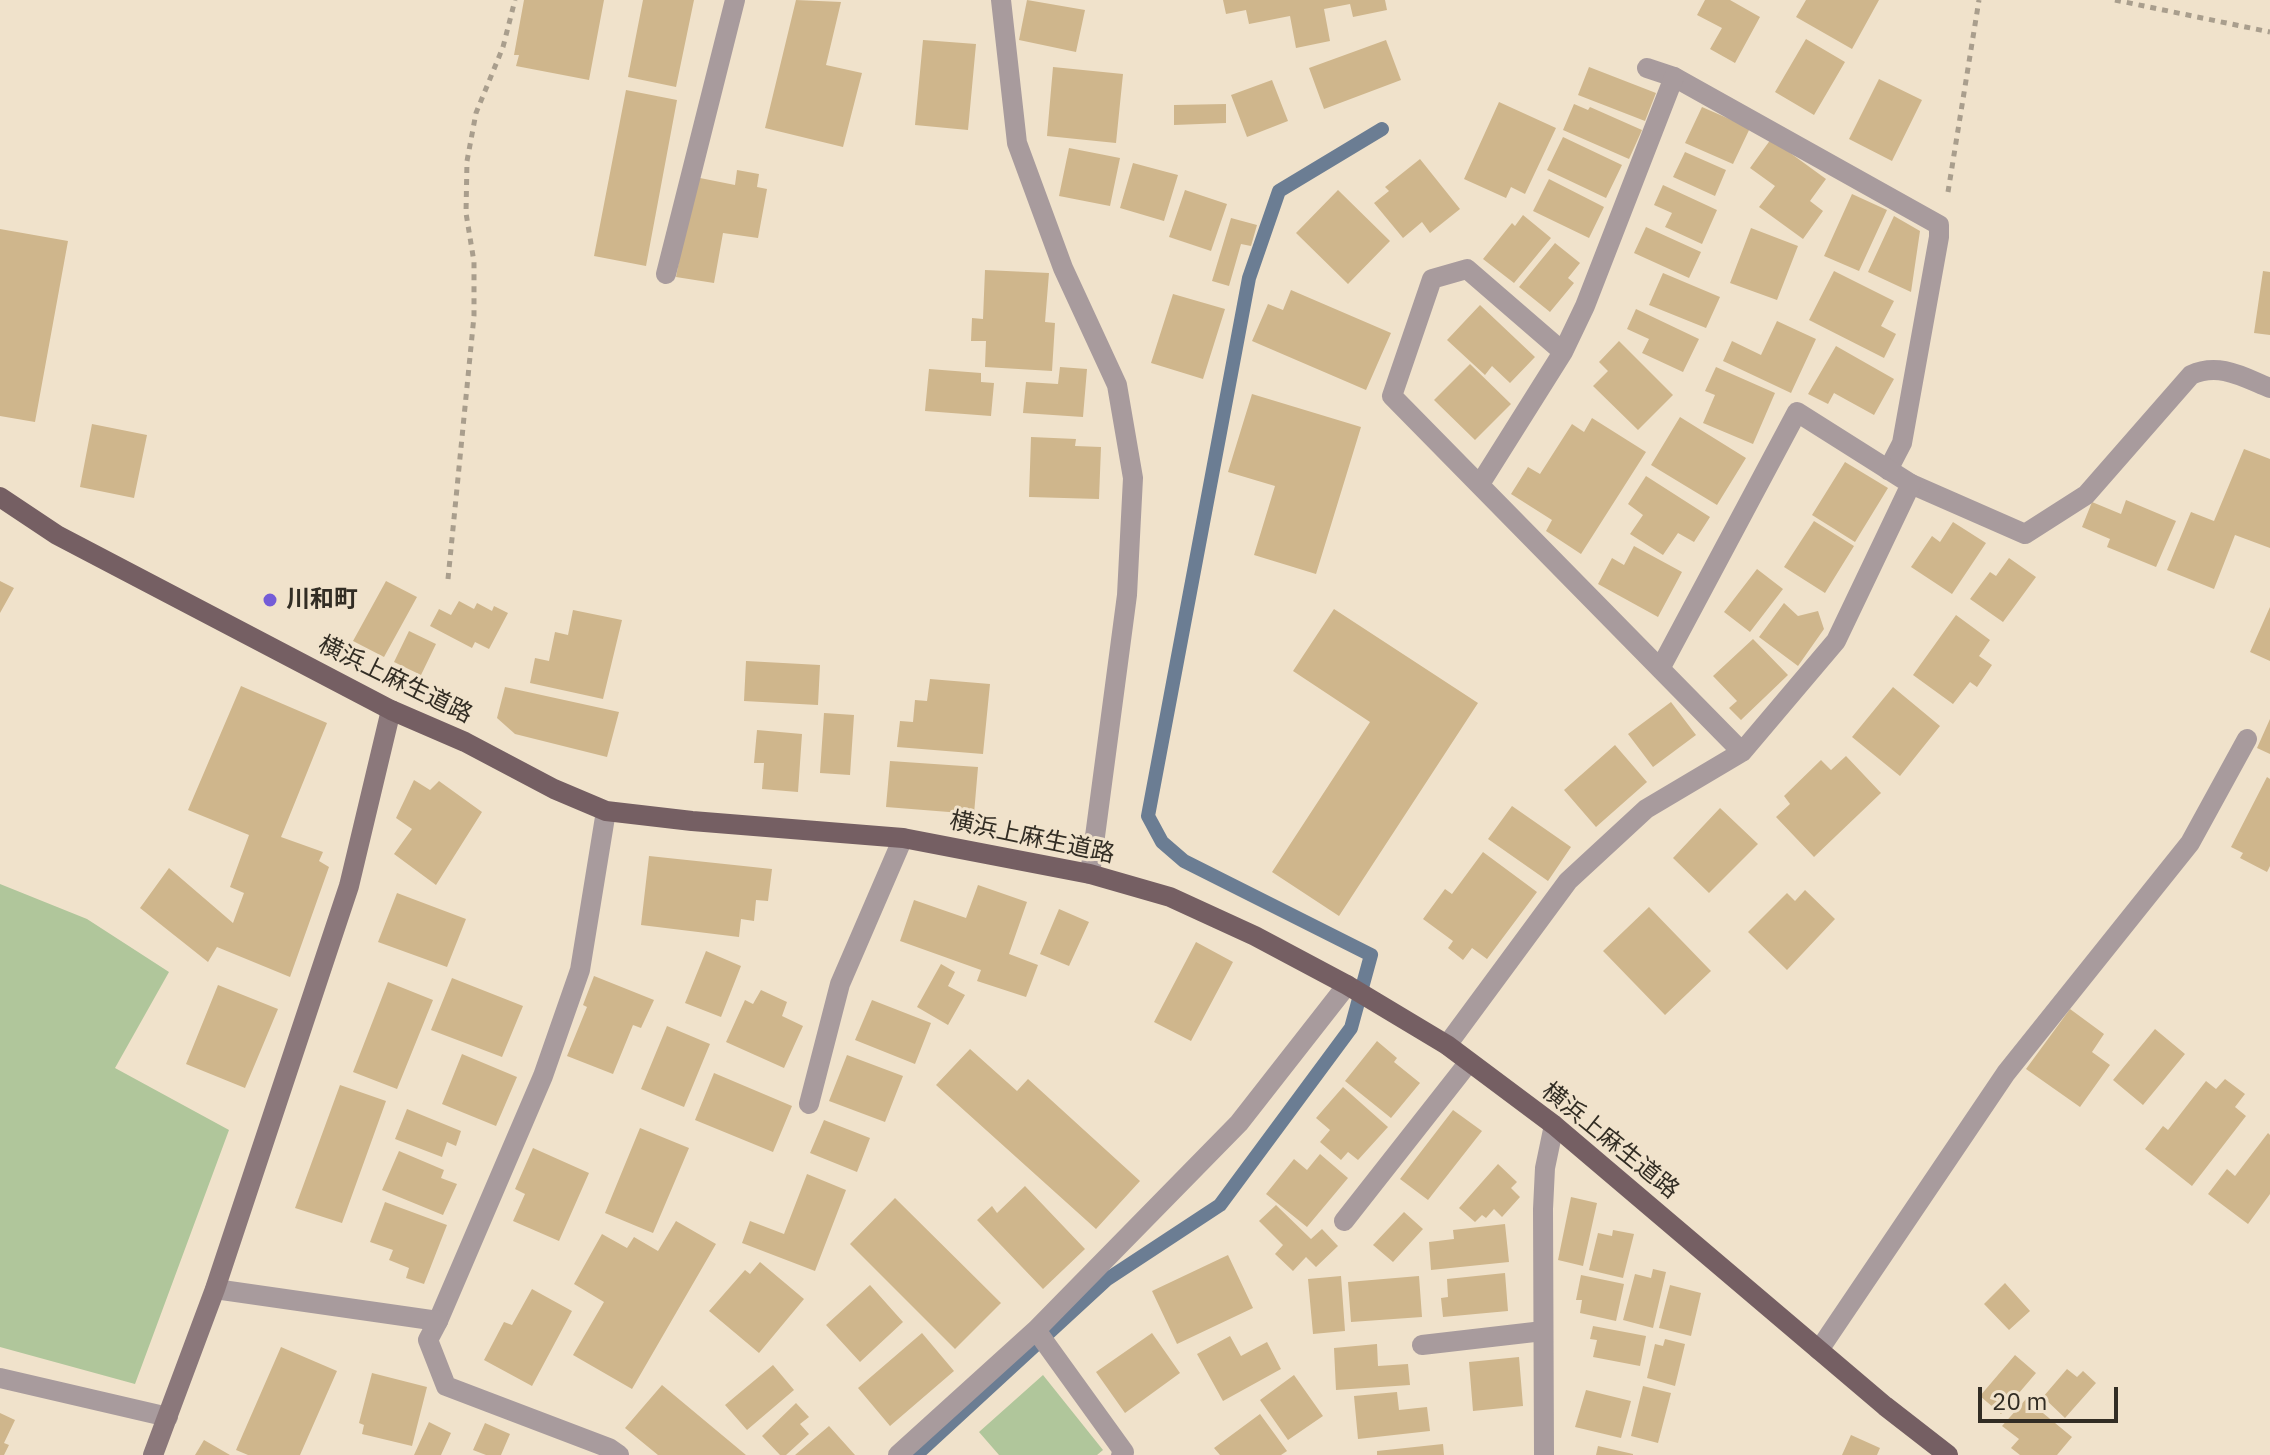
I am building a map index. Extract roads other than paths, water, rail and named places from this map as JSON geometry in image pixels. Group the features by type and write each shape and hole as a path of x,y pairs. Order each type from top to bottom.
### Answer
{"main road":[{"name":"横浜上麻生道路","path":"0,497 57,535 391,710 465,742 554,789 606,811 903,838 1090,874 1170,897 1255,936 1352,988 1447,1045 1554,1125 1948,1455"}],"street":[{"path":"666,274 735,0"},
{"path":"1001,0 1017,143 1063,268 1117,385 1133,478 1127,595 1090,874"},
{"path":"1647,68 1674,77 1939,225 1902,443 1888,470"},
{"path":"1480,484 1563,352 1585,306 1674,77"},
{"path":"1563,352 1467,269 1432,279 1392,396 1742,752"},
{"path":"1661,667 1797,412 1911,484 2025,534 2086,495 2191,375 2203,369 2221,368 2270,388"},
{"path":"1447,1045 1568,881 1646,809 1742,752 1836,641 1911,484"},
{"path":"153,1455 215,1289 349,886 391,710"},
{"path":"1819,1350 2006,1073 2190,843 2247,739"},
{"path":"606,811 580,970 543,1076 428,1340 446,1386 609,1448 619,1455"},
{"path":"809,1104 840,984 903,838"},
{"path":"898,1455 1036,1330 1239,1123 1352,988"},
{"path":"1344,1221 1469,1062"},
{"path":"1544,1455 1545,1168 1554,1125"},
{"path":"215,1289 438,1321"},
{"path":"1036,1330 1124,1452 1121,1455"},
{"path":"1422,1345 1543,1331"},
{"path":"0,1378 168,1417"}],"waterway":[{"path":"916,1455 1106,1280 1220,1205 1351,1028 1371,955 1184,861 1162,842 1148,816 1249,278 1279,191 1382,129"}],"place":[{"name":"川和町","path":"270,600"}]}
